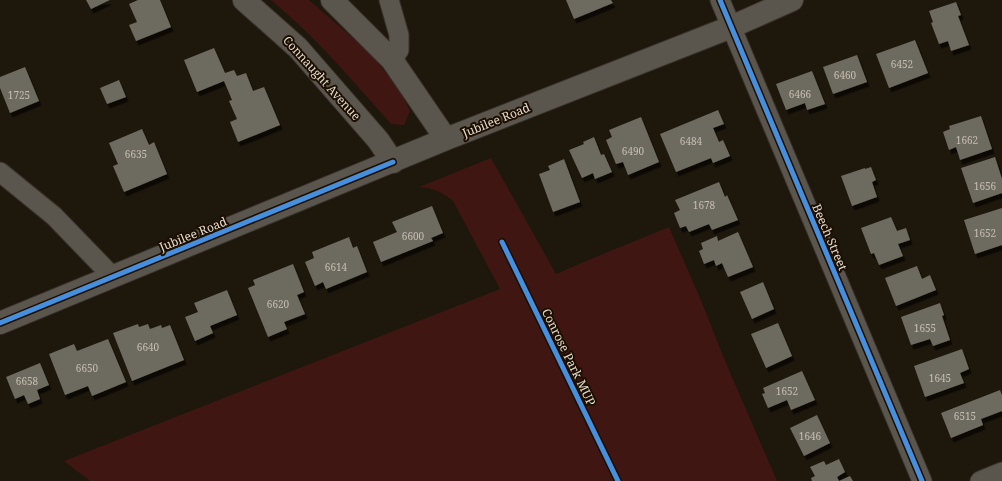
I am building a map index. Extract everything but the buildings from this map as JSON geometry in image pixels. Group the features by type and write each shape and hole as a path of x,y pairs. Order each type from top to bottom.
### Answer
{"main road":[{"name":"Connaught Avenue","path":"244,0 298,48 378,140 393,162"},
{"path":"332,0 392,60 446,139"},
{"name":"Jubilee Road","path":"0,323 446,139 730,27 792,0"}],"street":[{"path":"388,0 399,35 399,50 392,60"},
{"name":"Beech Street","path":"720,0 730,27 922,481"},
{"path":"0,172 54,216 113,277"},
{"path":"980,481 1002,472"}],"shaded area":[{"path":"271,0 309,0 370,53 399,89 410,111 404,125 391,124 319,44"},
{"path":"491,158 556,274 669,227 777,481 90,481 64,461 500,289 453,201 438,191 419,187"}],"cycle path":[{"path":"720,0 922,481"},
{"path":"0,323 393,162"},
{"name":"Conrose Park MUP","path":"502,242 618,481"}]}
